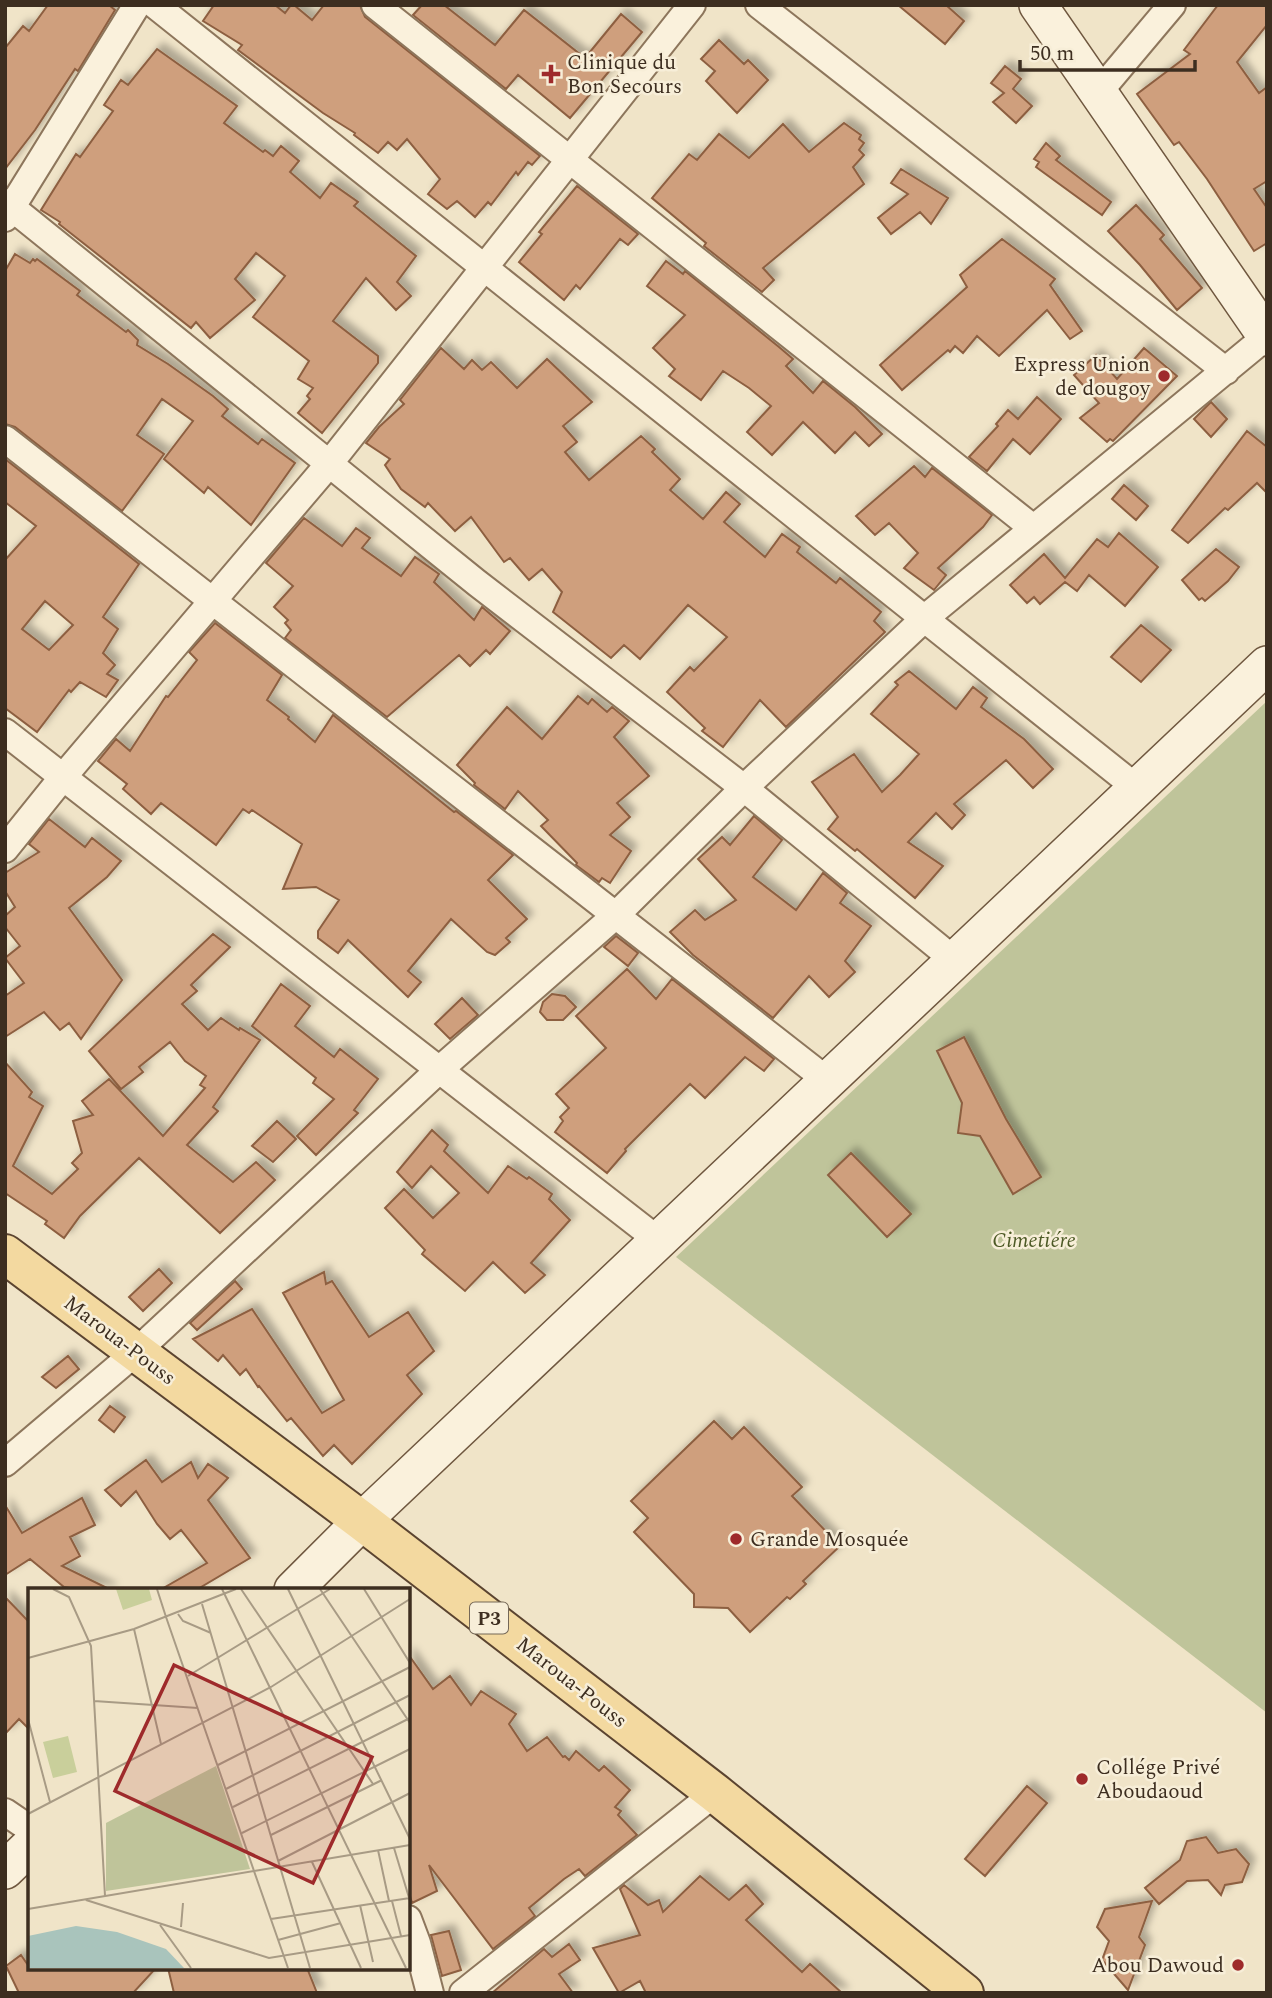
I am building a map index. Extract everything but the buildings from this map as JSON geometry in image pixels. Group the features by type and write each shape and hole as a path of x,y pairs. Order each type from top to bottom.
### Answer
{"main road":[{"path":"1038,5 1267,337"},
{"path":"295,1588 362,1521 828,1081 953,959 1138,789 1267,665"},
{"name":"Maroua-Pouss","path":"5,1254 362,1521 715,1793 964,1993"},
{"path":"5,1870 28,1848"}],"street":[{"path":"137,5 7,209 477,583 744,788 953,959"},
{"path":"155,5 1138,789"},
{"path":"375,5 1033,528"},
{"path":"5,849 329,464 692,5"},
{"path":"759,5 1226,371"},
{"path":"1098,93 1171,5"},
{"path":"5,1463 136,1352 439,1070 616,915 744,788 925,618 1267,337"},
{"path":"5,439 828,1081"},
{"path":"5,732 658,1240"},
{"path":"463,1993 715,1793"},
{"path":"5,1812 28,1828"},
{"path":"410,1924 430,1993"}],"green space":[{"name":"Cimetiére","path":"1267,701 1267,1713 676,1257"}],"place":[{"name":"Clinique du Bon Secours","path":"551,74"},
{"name":"Express Union de dougoy","path":"1164,376"},
{"name":"Grande Mosquée","path":"736,1539"},
{"name":"Collége Privé Aboudaoud","path":"1082,1779"},
{"name":"Abou Dawoud","path":"1238,1965"}]}
